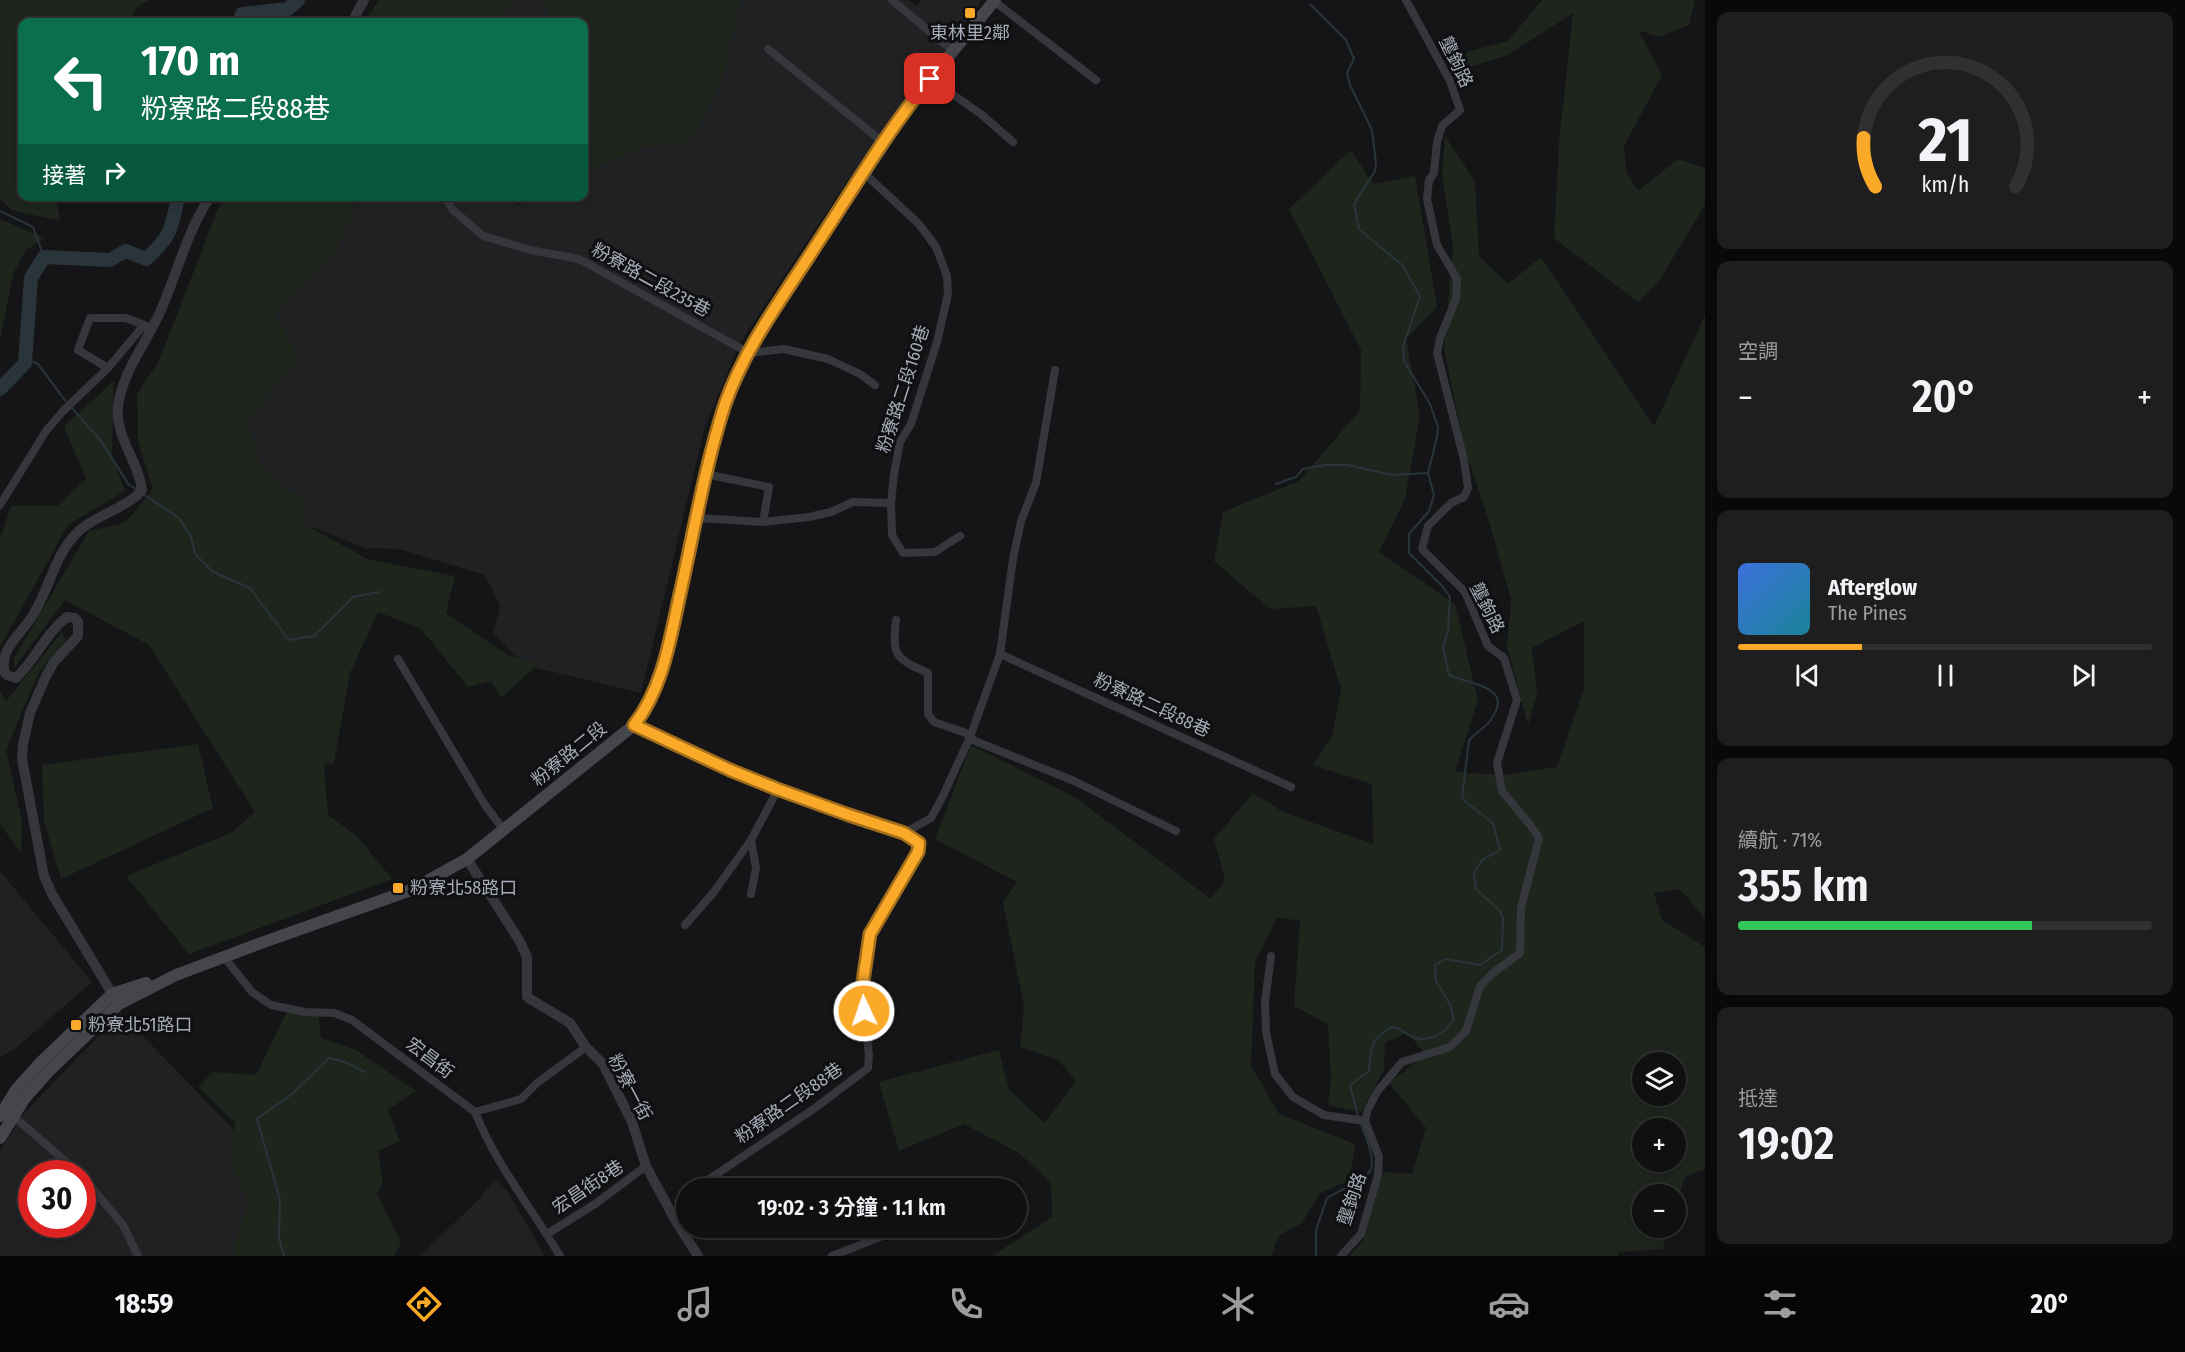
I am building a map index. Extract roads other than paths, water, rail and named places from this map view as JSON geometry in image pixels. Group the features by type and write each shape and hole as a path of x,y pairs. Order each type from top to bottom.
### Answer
{"main road":[{"name":"粉寮路二段","path":"0,1138 6,1114 24,1099 115,999 411,890 467,859 634,725 646,710 663,666 705,474 726,403 749,353 777,305 884,143 930,79 995,0"}],"street":[{"path":"354,18 364,0"},
{"path":"892,0 953,51"},
{"path":"995,0 1096,80"},
{"name":"壟鉤路","path":"1341,1256 1361,1234 1378,1175 1379,1157 1365,1121 1368,1109 1377,1092 1401,1062 1450,1047 1466,1031 1480,986 1520,953 1521,908 1539,838 1532,826 1502,791 1497,763 1517,700 1504,658 1488,646 1465,592 1422,549 1428,526 1451,503 1464,497 1468,488 1464,460 1437,353 1440,338 1456,299 1457,279 1437,245 1428,199 1429,180 1434,173 1437,142 1442,126 1460,110 1450,81 1406,0"},
{"path":"768,49 884,143"},
{"path":"930,79 981,114 1013,142"},
{"name":"粉寮路二段160巷","path":"864,173 919,224 936,248 947,276 948,294 937,342 911,424 900,442 891,503 892,535 903,553 935,552 960,536"},
{"path":"115,999 52,894 44,876 22,759 22,744 30,713 54,662 78,636 78,622 75,618 68,617 59,624 16,678 7,675 3,662 6,652 34,615 59,559 72,538 104,513 140,494 141,479 134,459 122,440 118,408 125,381 149,326 197,221 209,201"},
{"name":"粉寮路二段235巷","path":"447,201 452,209 483,236 530,250 579,259 749,353"},
{"path":"108,368 78,350 90,318 126,318 149,326"},
{"path":"0,505 46,431 63,411 149,326"},
{"path":"749,353 784,349 828,359 860,374 875,385"},
{"path":"634,725 730,770 777,789 904,833 931,818 969,737 1000,654 1013,559 1021,520 1036,483 1054,370"},
{"path":"705,474 770,487 764,522"},
{"path":"697,518 764,522 809,517 831,512 853,502 891,503"},
{"path":"896,620 894,651 906,663 928,674 928,714 934,722 966,733 969,737 1074,781 1176,831"},
{"name":"粉寮路二段88巷","path":"1000,654 1291,787"},
{"path":"398,659 485,805 503,829"},
{"path":"685,924 713,893 752,840 777,789"},
{"name":"粉寮路二段88巷","path":"711,1178 815,1108 868,1068 869,1055 862,988 864,969 870,934 918,852 919,843 904,833"},
{"path":"751,894 756,868 752,840"},
{"name":"粉寮一街","path":"467,859 519,940 526,957 528,997 570,1023 586,1047 603,1064 632,1122 646,1166 698,1256"},
{"path":"1271,956 1265,1002 1266,1032 1275,1074 1293,1097 1324,1115 1365,1121"},
{"name":"宏昌街","path":"224,957 252,992 271,1005 305,1012 334,1013 352,1020 475,1112 481,1127 560,1256"},
{"path":"475,1112 521,1099 537,1083 586,1047"},
{"path":"6,1114 64,1160"},
{"name":"宏昌街8巷","path":"547,1234 596,1204 646,1166"},
{"path":"96,1192 123,1225 137,1255"},
{"path":"832,1256 877,1238"}],"waterway":[{"path":"240,18 242,14 288,9 298,0"},
{"path":"1310,4 1346,40 1354,59 1347,73 1350,85 1372,130 1375,171 1354,204 1359,229 1402,265 1420,296 1403,347 1404,361 1430,404 1438,427 1428,473 1434,495 1429,511 1409,534 1409,553 1450,597 1448,630 1443,648 1449,675 1488,689 1498,700 1497,709 1490,721 1469,741 1462,797 1493,823 1500,850 1482,860 1474,873 1476,889 1499,910 1503,918 1502,950 1480,965 1445,959 1435,965 1436,981 1451,1006 1454,1020 1446,1029 1431,1038 1419,1039 1392,1027 1379,1036 1371,1050 1369,1071 1350,1085 1358,1116"},
{"path":"0,389 25,363 31,278 44,257 110,260 126,251 146,259 166,238 177,201"},
{"path":"0,211 33,227 44,257"},
{"path":"25,358 38,364 67,403"},
{"path":"71,407 101,441 129,485 136,489"},
{"path":"1276,484 1296,477 1303,469 1325,465 1348,465 1391,475 1428,473"},
{"path":"143,494 179,518 191,536 195,554 213,572 250,588 289,640 314,636 353,597 379,592"},
{"path":"284,1256 279,1238 280,1200 257,1119 292,1094 329,1058 345,1062 365,1072"},
{"path":"1316,1256 1316,1230 1327,1198 1363,1178 1372,1165 1368,1142 1361,1124"}],"place":[{"name":"東林里2鄰","path":"970,13"},
{"name":"粉寮北58路口","path":"398,888"},
{"name":"粉寮北51路口","path":"76,1025"}]}
